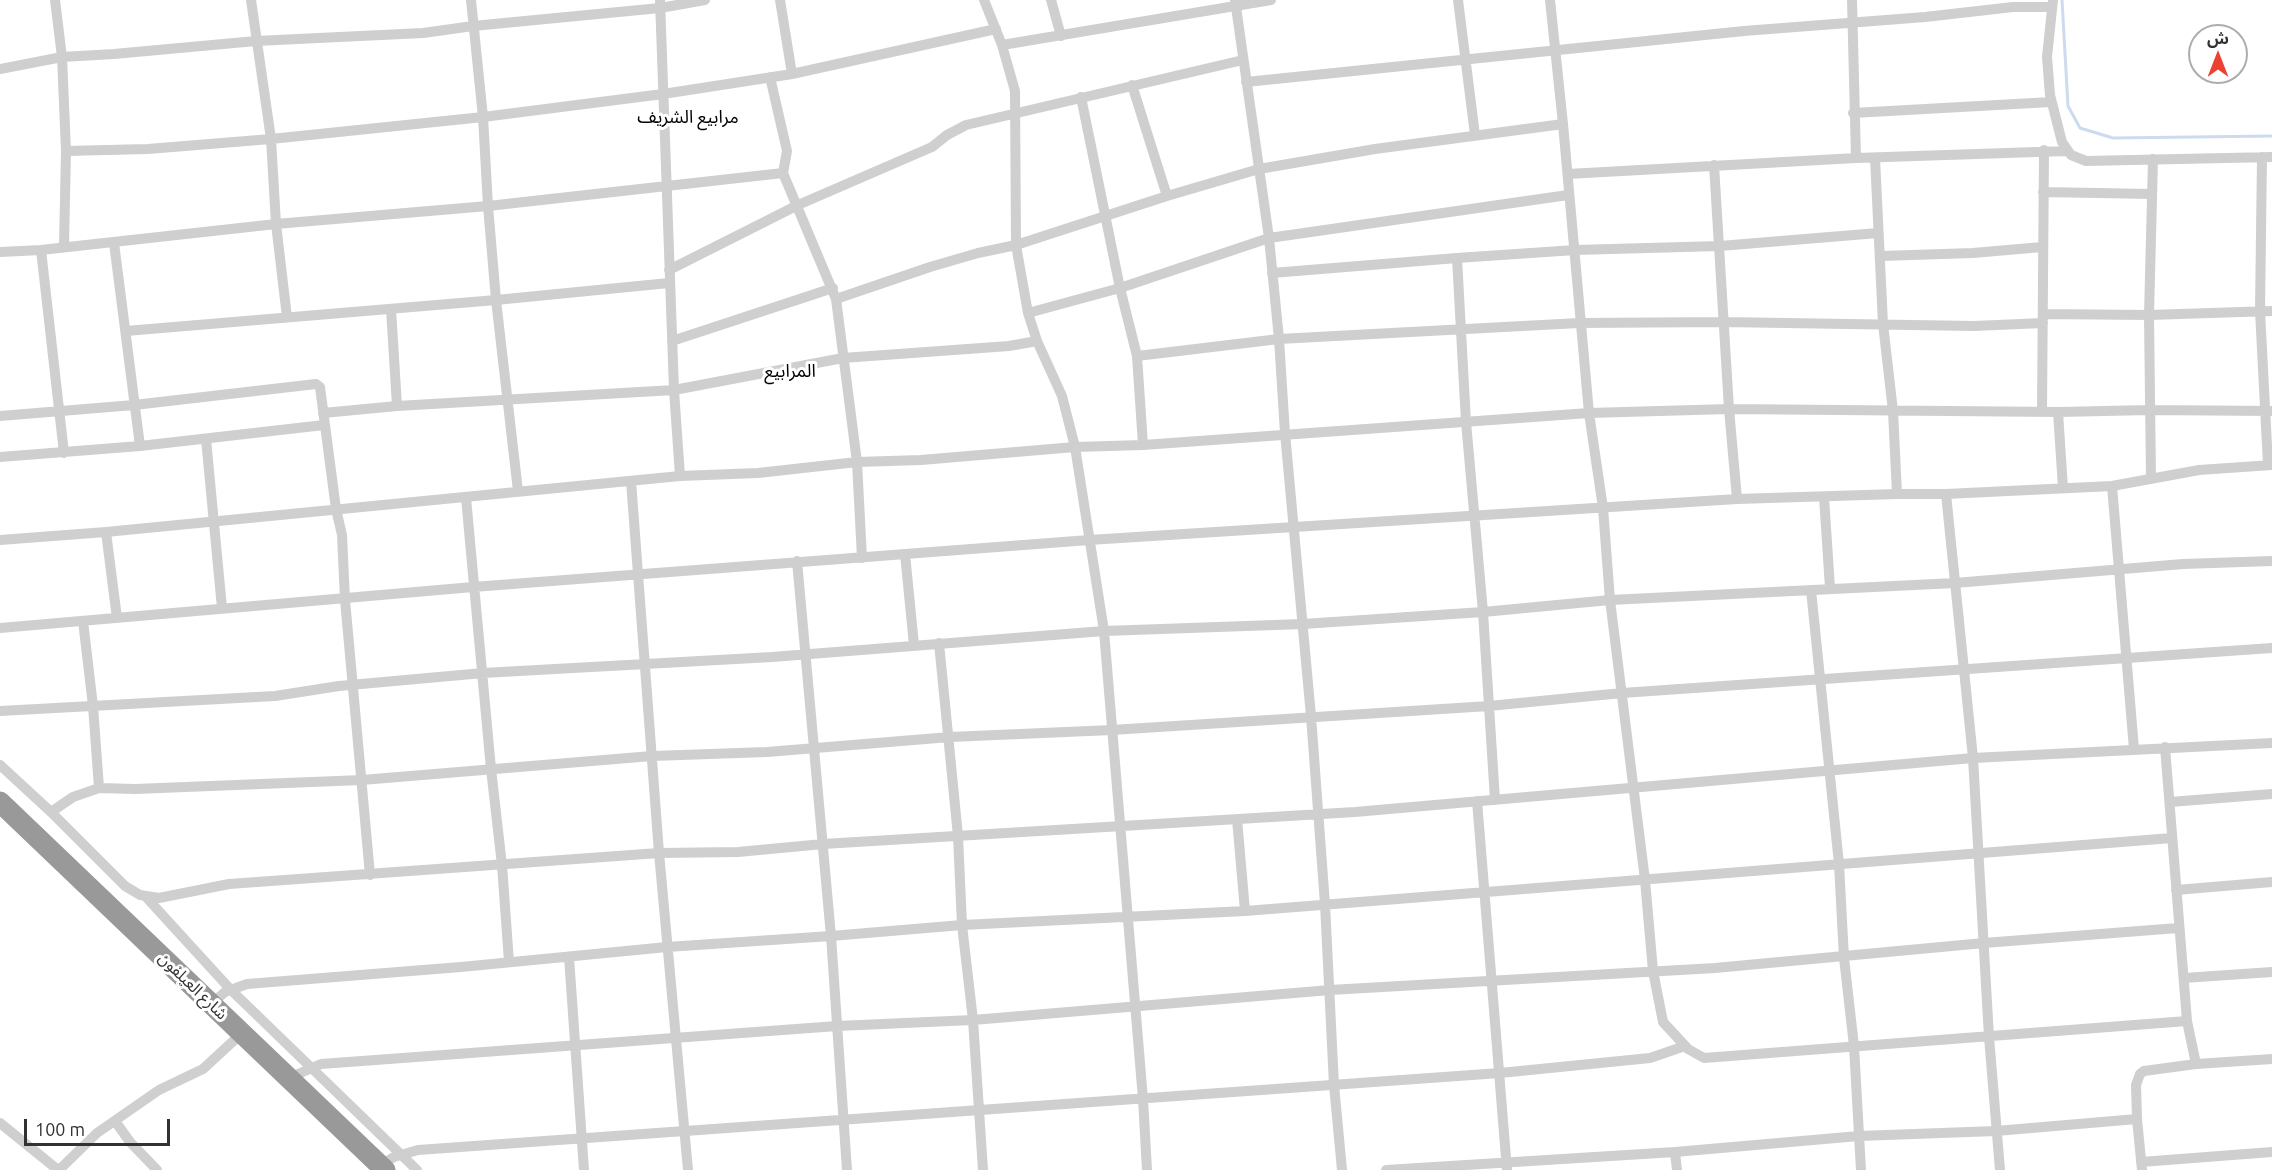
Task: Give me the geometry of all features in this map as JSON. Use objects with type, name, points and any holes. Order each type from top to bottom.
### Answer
[{"type":"highway","name":"شارع العيلفون","points":[[0,802],[383,1167]]},
{"type":"street","points":[[55,0],[62,57],[66,151],[64,246]]},
{"type":"street","points":[[250,0],[271,139],[276,224],[287,317]]},
{"type":"street","points":[[471,0],[483,117],[496,300],[518,491]]},
{"type":"street","points":[[0,69],[62,57],[256,40],[423,33],[705,0]]},
{"type":"street","points":[[780,0],[792,74]]},
{"type":"street","points":[[984,0],[1002,45],[1015,91],[1016,245],[1028,313],[1036,341],[1062,396],[1075,447],[1104,631],[1147,1170]]},
{"type":"street","points":[[1051,0],[1060,36]]},
{"type":"street","points":[[1002,45],[1235,2],[1271,0]]},
{"type":"street","points":[[1458,0],[1475,135]]},
{"type":"street","points":[[1550,0],[1575,250],[1579,323],[1603,508],[1610,600],[1645,880],[1653,971],[1663,1022],[1695,1055],[1704,1058],[2187,1021]]},
{"type":"street","points":[[1852,0],[1853,113],[1856,158]]},
{"type":"street","points":[[1235,2],[1269,238],[1279,339],[1285,433],[1311,716],[1325,903],[1334,1086],[1342,1170]]},
{"type":"street","points":[[0,628],[222,608],[345,600],[473,587],[1089,540],[1737,499],[1946,494],[2112,486],[2199,470],[2270,465],[2269,412],[2260,311],[2267,157],[2086,161],[2076,158],[2067,151],[2062,142],[2051,102],[2047,57],[2052,3],[1555,49],[1246,82]]},
{"type":"street","points":[[660,4],[669,283],[680,476]]},
{"type":"street","points":[[66,151],[148,149],[271,139],[483,117],[663,94],[792,74],[996,29]]},
{"type":"street","points":[[669,270],[798,205],[932,147],[947,135],[966,125],[1243,60]]},
{"type":"street","points":[[770,77],[787,151],[783,172],[834,293],[856,462],[862,558]]},
{"type":"street","points":[[1132,85],[1167,196]]},
{"type":"street","points":[[1081,97],[1120,288],[1137,356],[1143,445]]},
{"type":"street","points":[[1853,113],[2051,102]]},
{"type":"street","points":[[672,341],[958,258],[1016,245],[1258,169],[1475,135],[1563,124]]},
{"type":"street","points":[[2042,412],[2044,150]]},
{"type":"street","points":[[1568,174],[1856,158],[2067,151]]},
{"type":"street","points":[[1875,158],[1883,324],[1893,411],[1897,494]]},
{"type":"street","points":[[2151,479],[2149,315],[2153,159]]},
{"type":"street","points":[[1714,165],[1723,322],[1737,499]]},
{"type":"street","points":[[0,252],[114,243],[276,224],[488,207],[783,172]]},
{"type":"street","points":[[2043,192],[2152,194]]},
{"type":"street","points":[[1028,313],[1120,288],[1269,238],[1568,195]]},
{"type":"street","points":[[1272,273],[1575,250],[1720,246],[1878,233]]},
{"type":"street","points":[[114,243],[141,446]]},
{"type":"street","points":[[1881,256],[1973,253],[2042,247]]},
{"type":"street","points":[[41,250],[64,453]]},
{"type":"street","points":[[1457,258],[1466,422],[1483,612],[1495,800]]},
{"type":"street","points":[[126,331],[669,283]]},
{"type":"street","points":[[392,309],[397,406]]},
{"type":"street","points":[[1137,356],[1279,339],[1579,323],[1723,322],[1974,326],[2043,318],[2272,311]]},
{"type":"street","points":[[323,412],[674,390],[843,358],[1010,346],[1036,341]]},
{"type":"street","points":[[0,416],[134,405],[316,384],[320,387],[336,509],[342,535],[345,600],[370,875]]},
{"type":"street","points":[[0,540],[106,532],[680,476],[758,473],[856,462],[921,460],[1075,447],[1143,445],[1589,412],[1729,409],[2269,412]]},
{"type":"street","points":[[2058,412],[2063,488]]},
{"type":"street","points":[[0,457],[141,446],[324,425]]},
{"type":"street","points":[[206,439],[222,608]]},
{"type":"street","points":[[631,481],[659,853],[688,1170]]},
{"type":"street","points":[[2112,486],[2134,750]]},
{"type":"street","points":[[1946,494],[1973,758],[1989,1037],[2000,1170]]},
{"type":"street","points":[[1824,497],[1830,588]]},
{"type":"street","points":[[466,498],[502,865],[508,962]]},
{"type":"street","points":[[106,532],[117,618]]},
{"type":"street","points":[[905,554],[914,645]]},
{"type":"street","points":[[797,561],[831,936],[847,1170]]},
{"type":"street","points":[[0,711],[275,696],[353,684],[483,673],[807,654],[1104,631],[1303,624],[1483,612],[1610,600],[1956,583],[2182,564],[2272,561]]},
{"type":"street","points":[[1811,590],[1839,864],[1844,958],[1854,1046],[1861,1170]]},
{"type":"street","points":[[82,621],[93,706],[99,788]]},
{"type":"street","points":[[939,643],[950,737],[962,924],[973,1020],[983,1170]]},
{"type":"street","points":[[51,812],[74,797],[99,788],[135,789],[362,780],[652,756],[767,752],[950,737],[1112,730],[1489,706],[1622,693],[2272,648]]},
{"type":"street","points":[[146,897],[159,898],[229,884],[659,853],[738,852],[823,844],[1317,814],[1633,789],[1973,758],[2272,743]]},
{"type":"street","points":[[2165,747],[2187,1021],[2196,1064]]},
{"type":"street","points":[[0,765],[125,886],[146,897],[231,990],[417,1170]]},
{"type":"street","points":[[2170,802],[2272,794]]},
{"type":"street","points":[[1477,801],[1507,1166]]},
{"type":"street","points":[[1237,819],[1245,911]]},
{"type":"street","points":[[211,1004],[225,992],[247,984],[667,947],[962,924],[1245,911],[2172,838]]},
{"type":"street","points":[[2176,890],[2272,882]]},
{"type":"street","points":[[289,1078],[321,1064],[837,1026],[973,1020],[1330,990],[1715,968],[2178,928]]},
{"type":"street","points":[[568,957],[584,1170]]},
{"type":"street","points":[[2184,978],[2272,972]]},
{"type":"street","points":[[0,1123],[58,1170],[97,1133],[159,1090],[204,1069],[242,1034]]},
{"type":"street","points":[[383,1167],[401,1155],[418,1150],[1334,1086],[1650,1058],[1685,1046]]},
{"type":"street","points":[[2272,1059],[2196,1064],[2144,1071],[2140,1074],[2136,1085],[2141,1166],[2272,1152]]},
{"type":"street","points":[[1386,1170],[1507,1166],[1858,1136],[1996,1131],[2137,1119]]},
{"type":"street","points":[[115,1121],[157,1170]]},
{"type":"street","points":[[1675,1152],[1677,1170]]},
{"type":"waterway","points":[[2062,0],[2068,106],[2080,128],[2113,138],[2272,136]]},
{"type":"district","name":"مرابيع الشريف","points":[[688,117]]},
{"type":"district","name":"المرابيع","points":[[790,371]]}]
